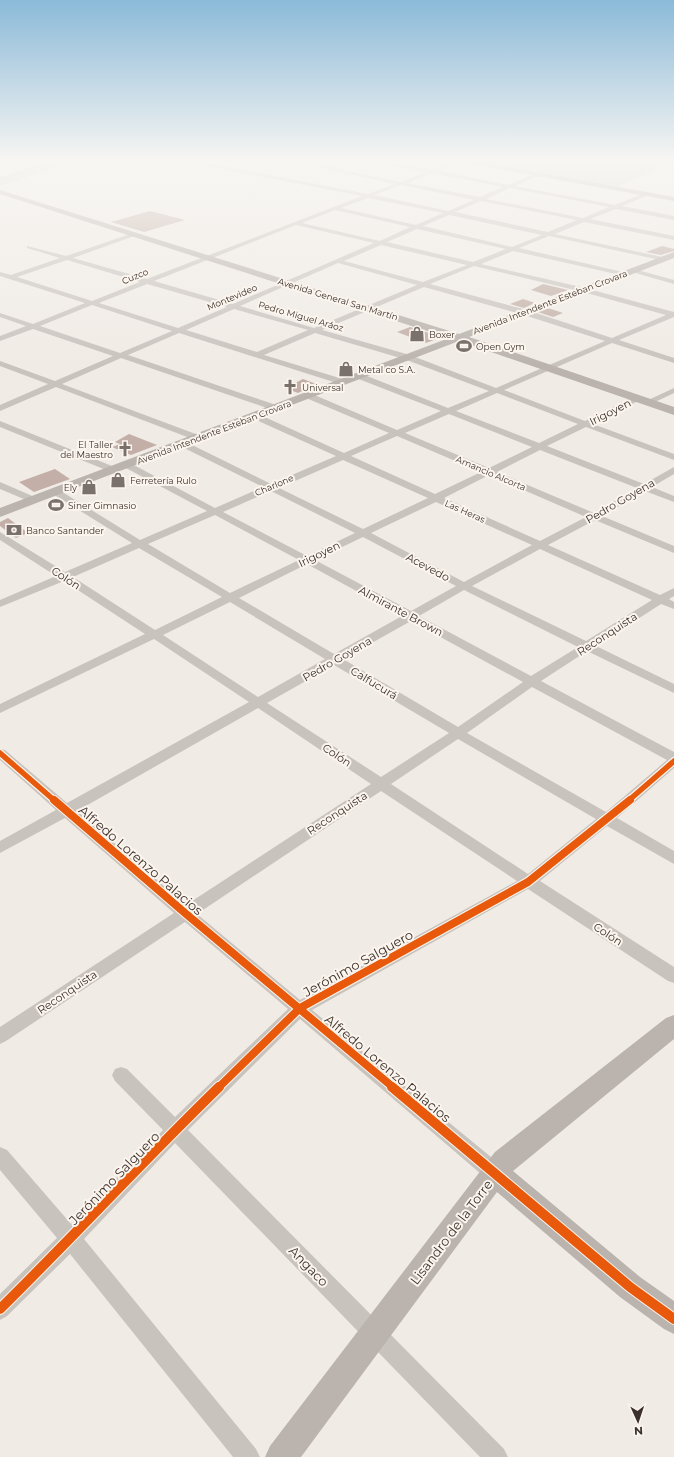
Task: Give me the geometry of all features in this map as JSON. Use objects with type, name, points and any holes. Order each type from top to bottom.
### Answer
[{"type":"main road","name":"Avenida General San Martín","points":[[122,230],[458,337],[674,411]]},
{"type":"main road","name":"Avenida Intendente Esteban Crovara","points":[[0,513],[670,257]]},
{"type":"main road","name":"Lisandro de la Torre","points":[[281,1457],[473,1200],[504,1161],[674,1025]]},
{"type":"main road","name":"Alfredo Lorenzo Palacios","points":[[495,1173],[630,1287],[674,1319]]},
{"type":"street","name":"Cuzco","points":[[0,339],[278,230]]},
{"type":"street","points":[[327,230],[585,290],[673,314]]},
{"type":"street","name":"Montevideo","points":[[0,408],[409,230]]},
{"type":"street","points":[[435,230],[514,249],[674,282]]},
{"type":"street","points":[[532,230],[670,257]]},
{"type":"street","points":[[257,354],[366,308],[560,230]]},
{"type":"street","points":[[634,230],[674,238]]},
{"type":"street","points":[[0,282],[135,234]]},
{"type":"street","name":"Pedro Miguel Aráoz","points":[[29,247],[407,357],[674,456]]},
{"type":"street","points":[[337,261],[524,312],[674,361]]},
{"type":"street","points":[[0,274],[343,382]]},
{"type":"street","name":"Charlone","points":[[0,604],[140,544],[214,510],[398,433],[448,410],[673,314]]},
{"type":"street","points":[[0,315],[276,408]]},
{"type":"street","points":[[0,363],[198,438]]},
{"type":"street","points":[[359,376],[674,499]]},
{"type":"street","points":[[648,402],[674,390]]},
{"type":"street","name":"Amancio Alcorta","points":[[309,396],[674,550]]},
{"type":"street","name":"Irigoyen","points":[[0,709],[436,498],[637,398]]},
{"type":"street","name":"Las Heras","points":[[255,416],[674,606]]},
{"type":"street","points":[[0,424],[114,470]]},
{"type":"street","name":"Acevedo","points":[[183,444],[363,533],[464,586],[674,689]]},
{"type":"street","name":"Almirante Brown","points":[[127,465],[214,510],[674,758]]},
{"type":"street","name":"Pedro Goyena","points":[[0,848],[258,702],[336,660],[410,616],[595,516],[674,470]]},
{"type":"street","points":[[0,485],[34,500]]},
{"type":"street","name":"Calfucurá","points":[[56,492],[140,544],[458,733],[674,858]]},
{"type":"street","name":"Colón","points":[[0,535],[258,702],[528,882],[674,976]]},
{"type":"street","name":"Reconquista","points":[[0,1036],[458,733],[532,681],[674,591]]},
{"type":"street","name":"Alfredo Lorenzo Palacios","points":[[0,753],[185,913],[495,1173]]},
{"type":"street","name":"Jerónimo Salguero","points":[[0,1310],[71,1239],[175,1130],[289,1017],[300,1008],[528,882],[626,803],[674,761]]},
{"type":"street","name":"Angaco","points":[[121,1075],[496,1457]]},
{"type":"street","points":[[0,1156],[71,1239],[248,1457]]},
{"type":"building","points":[[137,230],[151,230],[144,232]]},
{"type":"building","points":[[662,246],[674,249],[674,251],[661,255],[646,252]]},
{"type":"building","points":[[543,284],[568,290],[551,296],[531,290]]},
{"type":"building","points":[[523,299],[535,303],[524,308],[510,304]]},
{"type":"building","points":[[548,308],[563,313],[553,317],[538,312]]},
{"type":"building","name":"Boxer","points":[[410,327],[442,337],[426,343],[397,332]]},
{"type":"building","points":[[303,379],[316,384],[298,393],[285,388]]},
{"type":"building","points":[[129,434],[157,445],[131,455],[112,447],[120,444],[115,442]]},
{"type":"building","points":[[55,469],[70,479],[34,492],[19,482]]},
{"type":"building","name":"Banco Santander","points":[[8,518],[28,533],[16,538],[0,526],[0,522]]},
{"type":"cycle path","points":[[0,753],[185,913],[630,1287],[674,1319]]},
{"type":"cycle path","points":[[0,1309],[71,1239],[175,1130],[300,1008],[528,882],[626,803],[674,761]]},
{"type":"place","name":"Boxer","points":[[417,334]]},
{"type":"place","name":"Open Gym","points":[[464,346]]},
{"type":"place","name":"Metal co S.A.","points":[[346,369]]},
{"type":"place","name":"Universal","points":[[290,387]]},
{"type":"place","name":"El Taller del Maestro","points":[[125,449]]},
{"type":"place","name":"Ferretería Rulo","points":[[118,480]]},
{"type":"place","name":"Ely","points":[[89,487]]},
{"type":"place","name":"Siner Gimnasio","points":[[56,505]]},
{"type":"place","name":"Banco Santander","points":[[14,530]]}]
